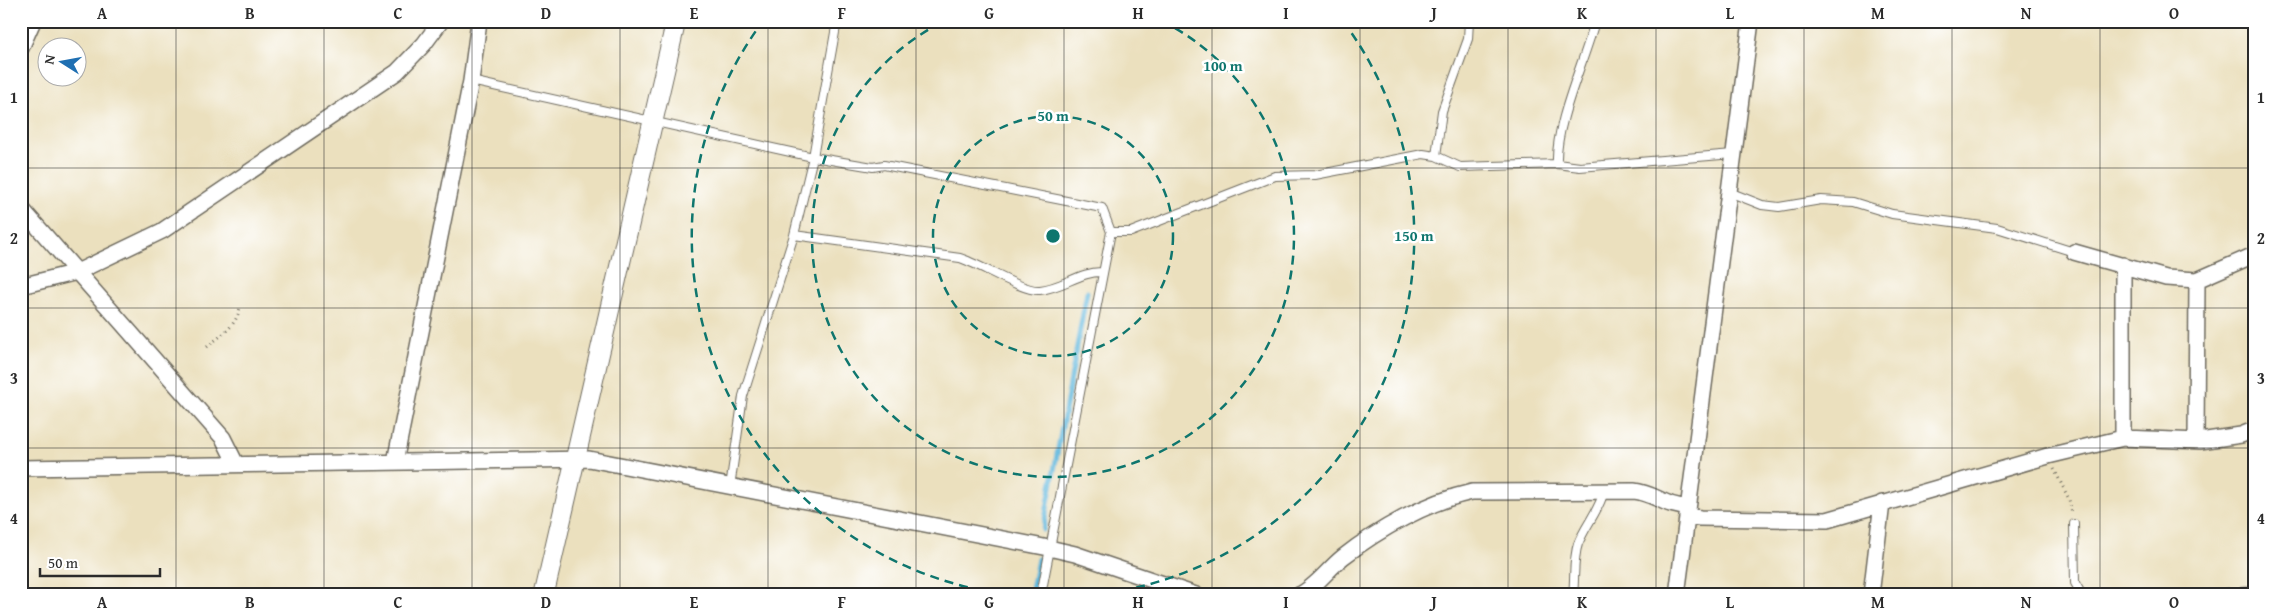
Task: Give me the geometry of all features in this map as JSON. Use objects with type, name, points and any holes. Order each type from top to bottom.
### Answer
[{"type":"street","points":[[21,48],[32,21]]},
{"type":"street","points":[[21,286],[77,272],[162,230],[376,87],[410,60],[441,21]]},
{"type":"street","points":[[395,462],[471,81],[478,21]]},
{"type":"street","points":[[544,595],[676,21]]},
{"type":"street","points":[[1677,595],[1752,21]]},
{"type":"street","points":[[21,208],[222,438],[236,464]]},
{"type":"street","points":[[2074,252],[2166,278],[2197,280],[2254,255]]},
{"type":"street","points":[[2123,265],[2123,438]]},
{"type":"street","points":[[2196,441],[2197,280]]},
{"type":"street","points":[[1299,595],[1316,590],[1343,557],[1395,523],[1456,496],[1472,492],[1648,492],[1667,504],[1700,518],[1826,520],[2048,456],[2123,438],[2196,441],[2241,435],[2254,430]]},
{"type":"street","points":[[21,468],[589,459],[1049,548],[1075,554],[1196,595]]},
{"type":"street","points":[[1871,595],[1882,503]]},
{"type":"lane","points":[[730,487],[743,396],[794,235],[813,158],[837,21]]},
{"type":"lane","points":[[1436,156],[1442,111],[1468,38],[1469,21]]},
{"type":"lane","points":[[1558,164],[1556,150],[1560,131],[1595,21]]},
{"type":"lane","points":[[471,81],[813,158],[873,167],[884,165],[1102,208],[1111,232],[1041,595]]},
{"type":"lane","points":[[1111,232],[1131,232],[1275,176],[1316,175],[1423,154],[1436,156],[1460,167],[1558,164],[1580,168],[1734,154]]},
{"type":"lane","points":[[1729,192],[1762,205],[1779,207],[1821,200],[1854,202],[1892,214],[1997,228],[2074,252]]},
{"type":"lane","points":[[794,235],[960,258],[974,262],[1018,284],[1038,290],[1093,271],[1103,272]]},
{"type":"lane","points":[[1573,595],[1578,546],[1587,526],[1600,506],[1604,491]]},
{"type":"lane","points":[[2074,524],[2075,583],[2082,595]]},
{"type":"lane","points":[[2194,595],[2254,591]]},
{"type":"path","points":[[206,347],[230,328],[238,318],[240,307]]},
{"type":"path","points":[[2048,456],[2069,499],[2074,524]]},
{"type":"waterway","points":[[1043,530],[1087,292]]},
{"type":"waterway","points":[[1031,595],[1038,559]]}]
